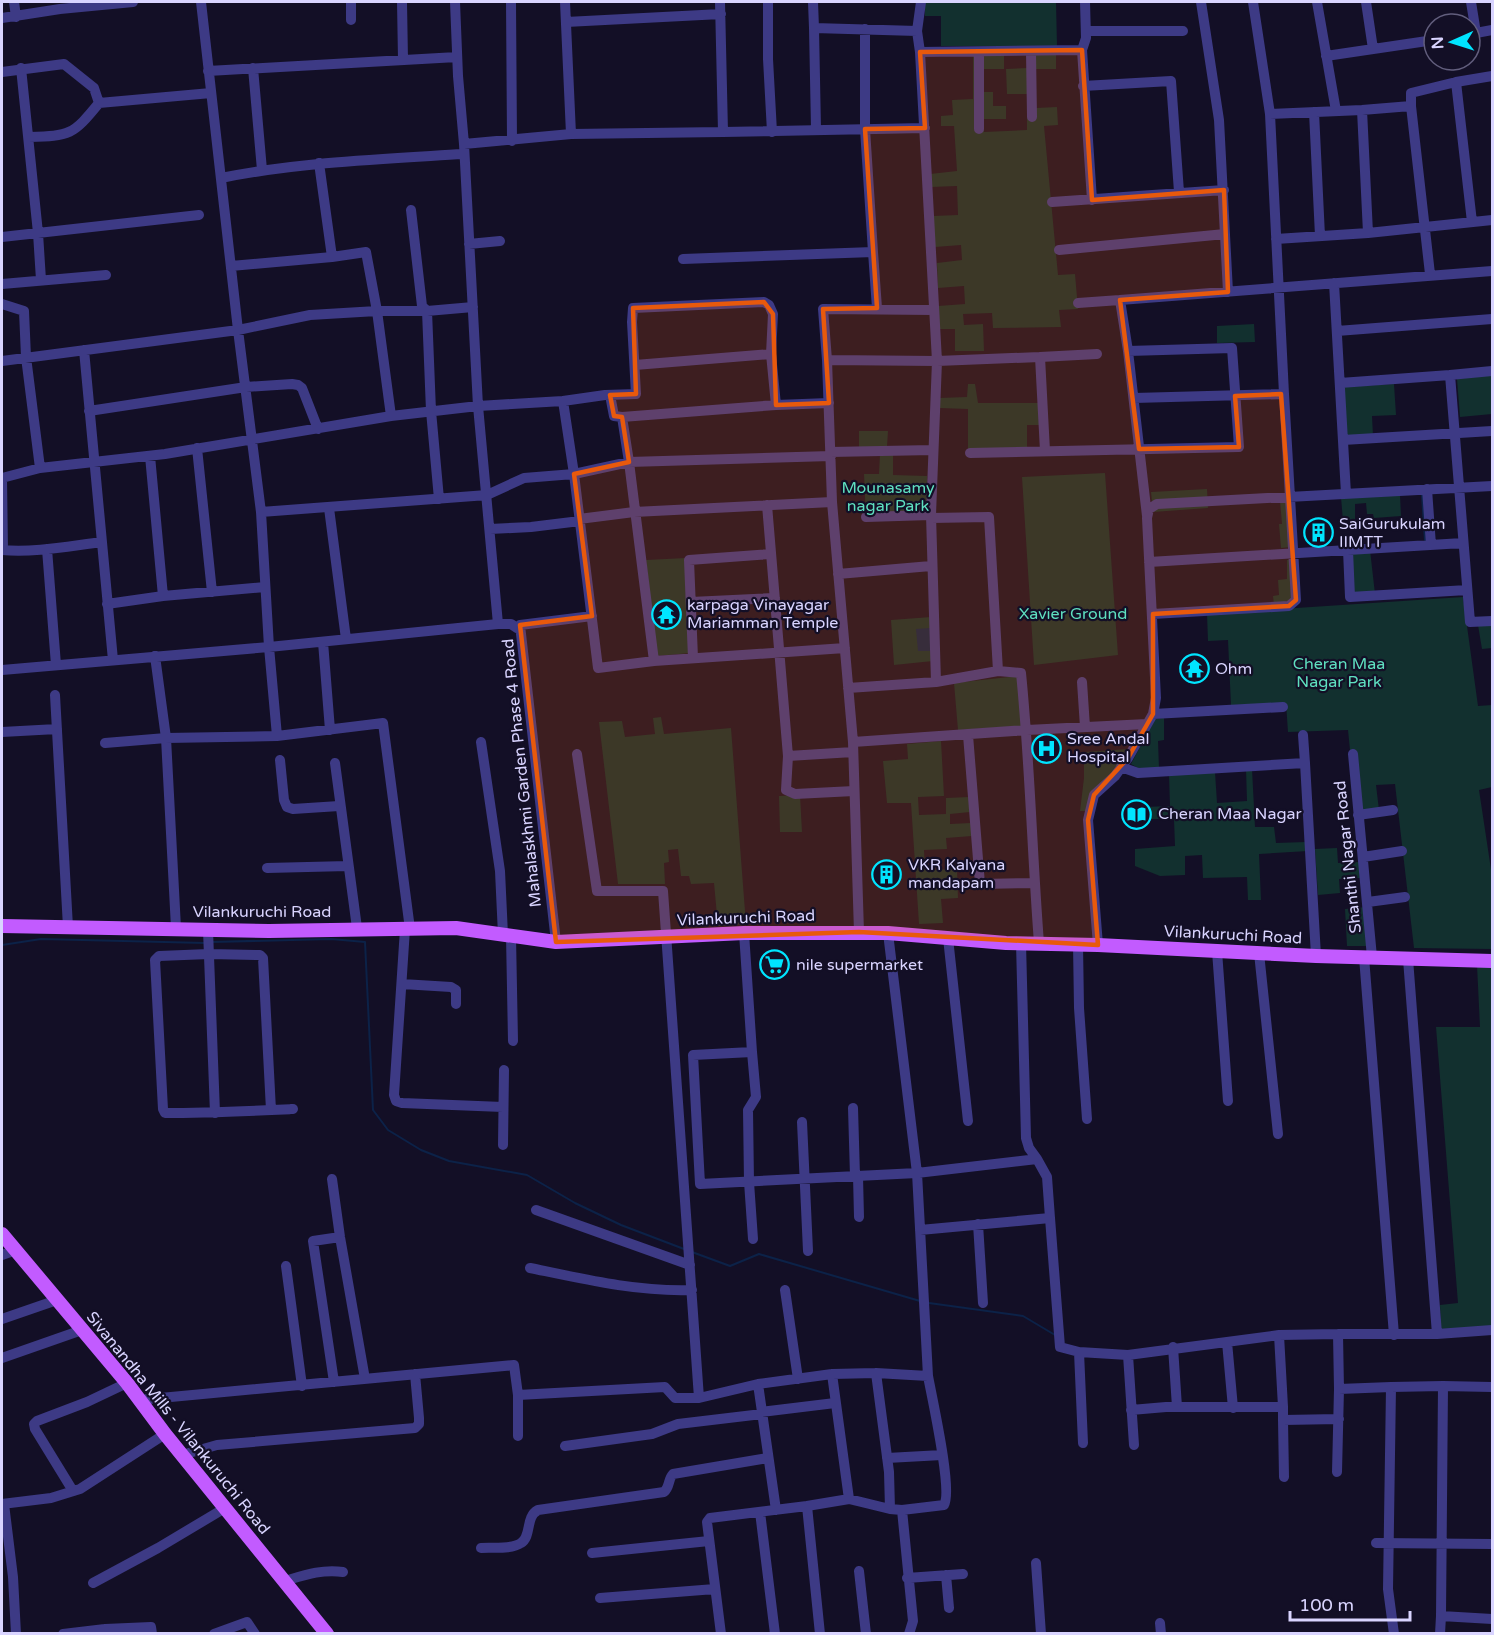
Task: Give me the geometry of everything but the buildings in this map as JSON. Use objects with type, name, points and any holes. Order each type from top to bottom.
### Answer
[{"type":"main road","name":"Vilankuruchi Road","points":[[2,926],[269,931],[456,928],[556,942],[744,933],[859,932],[1021,943],[1492,961]]},
{"type":"main road","name":"Sivanandha Mills - Vilankuruchi Road","points":[[2,1234],[127,1383],[165,1434],[327,1634]]},
{"type":"street","points":[[14,2],[16,17]]},
{"type":"street","points":[[2,18],[16,17],[60,5],[133,2]]},
{"type":"street","points":[[201,2],[261,512],[277,736]]},
{"type":"street","points":[[351,2],[351,20]]},
{"type":"street","points":[[402,2],[403,60]]},
{"type":"street","points":[[455,2],[478,406],[498,624]]},
{"type":"street","points":[[511,2],[512,141]]},
{"type":"street","points":[[565,2],[571,134]]},
{"type":"street","points":[[720,2],[723,132]]},
{"type":"street","points":[[768,2],[772,132]]},
{"type":"street","points":[[813,2],[816,129]]},
{"type":"street","points":[[921,2],[917,31],[921,52],[937,361],[931,516],[936,682]]},
{"type":"street","points":[[1085,2],[1086,38],[1082,50],[1083,86],[1092,200]]},
{"type":"street","points":[[1201,2],[1219,120],[1228,292]]},
{"type":"street","points":[[1153,614],[1288,606],[1296,600],[1282,394],[1270,114],[1251,2]]},
{"type":"street","points":[[1251,2],[1266,115],[1278,286]]},
{"type":"street","points":[[1317,2],[1336,111]]},
{"type":"street","points":[[1366,2],[1372,49]]},
{"type":"street","points":[[566,22],[721,14]]},
{"type":"street","points":[[814,28],[917,31]]},
{"type":"street","points":[[865,29],[866,129],[877,308]]},
{"type":"street","points":[[1086,31],[1183,31]]},
{"type":"street","points":[[1326,57],[1422,42]]},
{"type":"street","points":[[921,52],[1082,50]]},
{"type":"street","points":[[979,52],[979,129]]},
{"type":"street","points":[[1031,52],[1032,117]]},
{"type":"street","points":[[208,71],[457,57]]},
{"type":"street","points":[[2,72],[64,64],[94,88],[99,103]]},
{"type":"street","points":[[253,68],[262,170]]},
{"type":"street","points":[[21,69],[41,280]]},
{"type":"street","points":[[1430,274],[1411,93],[1492,76]]},
{"type":"street","points":[[1083,86],[1171,81],[1179,192]]},
{"type":"street","points":[[1456,82],[1472,222]]},
{"type":"street","points":[[28,137],[61,136],[81,125],[99,103],[211,93]]},
{"type":"street","points":[[1270,114],[1411,106]]},
{"type":"street","points":[[1362,110],[1368,233]]},
{"type":"street","points":[[1314,112],[1320,236]]},
{"type":"street","points":[[221,178],[262,170],[463,149],[571,134],[925,128]]},
{"type":"street","points":[[319,164],[332,257]]},
{"type":"street","points":[[1052,202],[1224,190]]},
{"type":"street","points":[[411,210],[422,306],[427,311],[431,411],[439,499]]},
{"type":"street","points":[[2,237],[199,215]]},
{"type":"street","points":[[1276,239],[1425,228],[1492,220]]},
{"type":"street","points":[[1059,250],[1225,234]]},
{"type":"street","points":[[469,244],[500,241]]},
{"type":"street","points":[[231,266],[366,252],[378,310],[391,416]]},
{"type":"street","points":[[683,259],[873,252]]},
{"type":"street","points":[[1078,303],[1492,271]]},
{"type":"street","points":[[2,284],[106,275]]},
{"type":"street","points":[[1334,283],[1346,494]]},
{"type":"street","points":[[1098,945],[1088,820],[1094,795],[1121,767],[1150,719],[1156,698],[1147,518],[1134,398],[1120,300]]},
{"type":"street","points":[[102,542],[47,549],[2,550],[2,478],[40,468],[94,464],[150,456],[391,416],[478,406],[636,394],[633,308],[764,302],[769,305],[773,314],[771,354],[776,405]]},
{"type":"street","points":[[2,304],[24,311],[26,357],[40,468]]},
{"type":"street","points":[[2,361],[238,330],[310,315],[473,307]]},
{"type":"street","points":[[859,932],[853,747],[832,502],[824,309],[934,310]]},
{"type":"street","points":[[1337,332],[1492,319]]},
{"type":"street","points":[[970,453],[1239,447],[1232,348],[1128,351]]},
{"type":"street","points":[[84,350],[113,660]]},
{"type":"street","points":[[635,365],[771,354]]},
{"type":"street","points":[[827,360],[937,361],[1097,354]]},
{"type":"street","points":[[1040,357],[1046,451]]},
{"type":"street","points":[[1340,383],[1492,371]]},
{"type":"street","points":[[1450,375],[1470,622],[1492,621]]},
{"type":"street","points":[[89,411],[246,387],[298,385],[305,394],[318,429]]},
{"type":"street","points":[[1134,398],[1282,394]]},
{"type":"street","points":[[610,395],[614,416],[622,417],[776,405],[829,404]]},
{"type":"street","points":[[563,401],[598,668],[654,661],[845,648]]},
{"type":"street","points":[[622,417],[654,661]]},
{"type":"street","points":[[1343,440],[1492,431]]},
{"type":"street","points":[[197,448],[212,592]]},
{"type":"street","points":[[261,512],[487,495],[524,478],[574,474],[629,462],[933,450]]},
{"type":"street","points":[[150,456],[163,596]]},
{"type":"street","points":[[1147,518],[1149,509],[1157,504],[1492,486]]},
{"type":"street","points":[[1427,489],[1431,545]]},
{"type":"street","points":[[490,529],[531,527],[634,512],[832,502]]},
{"type":"street","points":[[767,505],[788,756],[786,790],[795,794],[854,791]]},
{"type":"street","points":[[329,507],[346,639]]},
{"type":"street","points":[[866,517],[989,517],[998,671]]},
{"type":"street","points":[[1149,562],[1463,543]]},
{"type":"street","points":[[47,549],[56,665]]},
{"type":"street","points":[[1349,550],[1350,597],[1468,591]]},
{"type":"street","points":[[693,658],[689,561],[771,554]]},
{"type":"street","points":[[838,574],[931,566]]},
{"type":"street","points":[[107,604],[163,596],[265,587]]},
{"type":"street","points":[[691,602],[775,598]]},
{"type":"street","points":[[520,625],[591,616]]},
{"type":"street","name":"Mahalaskhmi Garden Phase 4 Road","points":[[2,670],[498,624],[511,624],[517,628],[520,625],[556,942]]},
{"type":"street","points":[[323,642],[330,730]]},
{"type":"street","points":[[156,656],[166,738],[176,928]]},
{"type":"street","points":[[848,688],[936,682],[998,671],[1021,673],[1027,730],[1039,943]]},
{"type":"street","points":[[1082,682],[1085,727]]},
{"type":"street","points":[[55,695],[68,927]]},
{"type":"street","points":[[788,756],[968,735],[1085,727],[1283,707]]},
{"type":"street","points":[[105,742],[166,738],[277,736],[382,723],[408,929],[394,1095],[396,1101],[402,1103],[503,1107]]},
{"type":"street","points":[[2,732],[57,729]]},
{"type":"street","points":[[968,735],[980,884],[1034,883]]},
{"type":"street","points":[[1303,735],[1316,956]]},
{"type":"street","points":[[481,742],[507,935],[513,1041]]},
{"type":"street","points":[[577,754],[597,891],[663,891],[699,1398]]},
{"type":"street","name":"Shanthi Nagar Road","points":[[1353,754],[1368,902],[1368,957],[1394,1335]]},
{"type":"street","points":[[280,760],[284,800],[288,807],[293,809],[339,806]]},
{"type":"street","points":[[335,763],[357,928]]},
{"type":"street","points":[[1121,767],[1138,773],[1305,764]]},
{"type":"street","points":[[1358,815],[1393,810]]},
{"type":"street","points":[[1363,857],[1402,851]]},
{"type":"street","points":[[267,868],[348,866]]},
{"type":"street","points":[[1368,902],[1405,897]]},
{"type":"street","points":[[208,930],[215,1113]]},
{"type":"street","points":[[744,933],[756,1097],[748,1110],[748,1182],[753,1239]]},
{"type":"street","points":[[721,1634],[707,1522],[710,1518],[849,1499],[902,1510],[944,1505],[947,1500],[942,1455],[928,1376],[917,1173],[888,933]]},
{"type":"street","points":[[948,938],[968,1121]]},
{"type":"street","points":[[1021,943],[1026,1138],[1029,1148],[1047,1177],[1060,1347],[1079,1352],[1128,1355],[1173,1347],[1279,1335],[1437,1334],[1492,1330]]},
{"type":"street","points":[[1078,944],[1079,1008],[1088,1119]]},
{"type":"street","points":[[271,1110],[263,958],[260,955],[209,951],[159,956],[155,960],[165,1113],[215,1113],[271,1110],[292,1108]]},
{"type":"street","points":[[1217,951],[1228,1101]]},
{"type":"street","points":[[1259,953],[1278,1134]]},
{"type":"street","points":[[1408,959],[1437,1334]]},
{"type":"street","points":[[402,984],[451,987],[456,990],[456,1004]]},
{"type":"street","points":[[752,1052],[693,1054],[700,1184],[917,1173],[1037,1159]]},
{"type":"street","points":[[503,1145],[504,1070]]},
{"type":"street","points":[[853,1108],[859,1217]]},
{"type":"street","points":[[802,1122],[808,1251]]},
{"type":"street","points":[[332,1179],[365,1379]]},
{"type":"street","points":[[536,1210],[690,1255]]},
{"type":"street","points":[[920,1230],[1050,1218]]},
{"type":"street","points":[[978,1224],[983,1303]]},
{"type":"street","points":[[334,1383],[313,1241],[340,1237]]},
{"type":"street","points":[[2,1255],[16,1250]]},
{"type":"street","points":[[286,1266],[302,1386]]},
{"type":"street","points":[[530,1268],[666,1291],[692,1290]]},
{"type":"street","points":[[785,1290],[798,1379]]},
{"type":"street","points":[[2,1319],[57,1300]]},
{"type":"street","points":[[2,1358],[82,1330]]},
{"type":"street","points":[[1337,1472],[1338,1334]]},
{"type":"street","points":[[1279,1335],[1284,1477]]},
{"type":"street","points":[[1227,1342],[1233,1407]]},
{"type":"street","points":[[1173,1347],[1176,1407]]},
{"type":"street","points":[[1079,1352],[1083,1443]]},
{"type":"street","points":[[1128,1355],[1134,1445]]},
{"type":"street","points":[[139,1400],[514,1365],[518,1395],[518,1436]]},
{"type":"street","points":[[518,1395],[665,1387],[675,1398],[699,1398],[758,1384],[832,1374],[876,1372],[928,1376]]},
{"type":"street","points":[[876,1372],[887,1458],[890,1509]]},
{"type":"street","points":[[182,1455],[217,1445],[415,1428],[419,1418],[416,1374]]},
{"type":"street","points":[[832,1374],[849,1499]]},
{"type":"street","points":[[73,1491],[34,1424],[127,1383]]},
{"type":"street","points":[[758,1384],[776,1510]]},
{"type":"street","points":[[1440,1634],[1443,1386]]},
{"type":"street","points":[[1391,1387],[1388,1589],[1394,1634]]},
{"type":"street","points":[[1339,1389],[1492,1387]]},
{"type":"street","points":[[565,1446],[652,1434],[678,1424],[835,1403]]},
{"type":"street","points":[[1131,1410],[1176,1407],[1283,1407]]},
{"type":"street","points":[[1283,1420],[1339,1419]]},
{"type":"street","points":[[16,1634],[13,1577],[3,1504],[51,1498],[80,1489],[165,1434]]},
{"type":"street","points":[[887,1458],[942,1455]]},
{"type":"street","points":[[481,1548],[514,1546],[522,1543],[531,1515],[538,1510],[664,1492],[673,1474],[768,1458]]},
{"type":"street","points":[[807,1506],[819,1634]]},
{"type":"street","points":[[93,1583],[225,1508]]},
{"type":"street","points":[[902,1510],[913,1621],[909,1634]]},
{"type":"street","points":[[760,1512],[775,1634]]},
{"type":"street","points":[[592,1553],[709,1541]]},
{"type":"street","points":[[1376,1543],[1492,1544]]},
{"type":"street","points":[[1036,1563],[1041,1634]]},
{"type":"street","points":[[285,1581],[314,1572],[328,1570],[343,1572]]},
{"type":"street","points":[[859,1571],[866,1634]]},
{"type":"street","points":[[908,1578],[963,1574]]},
{"type":"street","points":[[946,1575],[949,1608]]},
{"type":"street","points":[[600,1598],[715,1589]]},
{"type":"street","points":[[1441,1616],[1492,1619]]},
{"type":"street","points":[[214,1634],[247,1622],[255,1634]]},
{"type":"street","points":[[63,1634],[151,1628],[152,1634]]},
{"type":"highlighted area","points":[[1082,50],[1092,200],[1224,190],[1228,292],[1120,300],[1139,449],[1239,447],[1235,396],[1281,394],[1296,600],[1289,606],[1153,614],[1153,714],[1128,758],[1094,795],[1088,820],[1098,945],[859,932],[556,942],[520,625],[592,616],[574,474],[629,462],[622,417],[614,416],[610,395],[636,394],[633,308],[764,302],[773,314],[776,405],[829,403],[823,309],[877,308],[865,129],[925,128],[920,52]]},
{"type":"green space","points":[[925,2],[1056,2],[1057,46],[941,46],[941,16],[925,16]]},
{"type":"green space","points":[[1056,53],[1056,69],[1035,69],[1036,108],[1057,107],[1058,125],[1044,126],[1058,275],[1075,274],[1078,309],[1059,310],[1061,327],[993,328],[992,313],[963,314],[964,325],[983,324],[984,351],[955,351],[955,329],[939,329],[938,306],[965,304],[964,286],[938,288],[937,263],[962,260],[961,245],[935,247],[933,216],[958,215],[957,186],[931,187],[930,174],[957,171],[954,126],[941,126],[941,116],[953,115],[952,100],[973,99],[973,54],[1004,54],[1004,69],[983,69],[982,92],[993,92],[993,106],[1006,106],[1006,119],[984,119],[984,132],[1027,130],[1027,94],[1007,94],[1006,69],[1028,68],[1029,54]]},
{"type":"green space","points":[[1254,324],[1255,342],[1217,343],[1217,326]]},
{"type":"green space","points":[[1492,375],[1492,414],[1460,417],[1457,379]]},
{"type":"green space","points":[[968,384],[975,384],[978,403],[1042,403],[1042,425],[1027,425],[1027,450],[968,451],[968,409],[939,408],[939,398],[967,397]]},
{"type":"green space","points":[[1394,384],[1396,415],[1372,416],[1373,436],[1346,438],[1343,387]]},
{"type":"green space","name":"Mounasamy nagar Park","points":[[859,431],[888,431],[887,447],[893,448],[893,475],[927,476],[927,520],[866,520],[864,474],[879,474],[880,454],[859,454]]},
{"type":"green space","name":"Xavier Ground","points":[[1105,473],[1118,655],[1034,665],[1022,477]]},
{"type":"green space","points":[[1207,489],[1208,508],[1153,512],[1151,492]]},
{"type":"green space","points":[[1400,495],[1401,516],[1374,518],[1373,514],[1367,514],[1366,503],[1355,504],[1355,521],[1343,521],[1341,497]]},
{"type":"green space","points":[[1288,500],[1292,547],[1281,548],[1280,501]]},
{"type":"green space","points":[[1370,550],[1375,594],[1352,596],[1350,551]]},
{"type":"green space","points":[[686,558],[690,653],[657,656],[646,560]]},
{"type":"green space","points":[[1287,560],[1292,560],[1295,599],[1274,605],[1273,596],[1279,595],[1278,580],[1287,579]]},
{"type":"green space","name":"Cheran Maa Nagar Park","points":[[1463,597],[1478,706],[1492,705],[1492,787],[1479,790],[1492,876],[1492,949],[1414,948],[1395,784],[1376,785],[1379,810],[1362,812],[1348,730],[1288,732],[1286,703],[1231,705],[1228,640],[1208,641],[1207,614]]},
{"type":"green space","points":[[931,617],[933,661],[894,665],[891,620]]},
{"type":"green space","points":[[1492,624],[1492,648],[1482,649],[1478,625]]},
{"type":"green space","points":[[1018,676],[1023,726],[958,730],[954,683]]},
{"type":"green space","points":[[661,717],[664,734],[731,728],[746,924],[718,926],[714,883],[691,884],[689,876],[681,876],[678,849],[668,850],[669,862],[664,863],[665,884],[618,884],[599,722],[622,721],[625,737],[655,734],[653,718]]},
{"type":"green space","points":[[1164,718],[1164,740],[1158,741],[1159,768],[1138,768],[1131,764],[1155,719]]},
{"type":"green space","points":[[941,741],[944,796],[918,797],[919,815],[946,814],[946,798],[969,797],[970,812],[950,814],[950,824],[971,823],[972,836],[946,838],[947,849],[924,850],[925,870],[957,869],[958,898],[941,899],[943,923],[919,924],[911,803],[887,803],[883,761],[908,759],[907,744]]},
{"type":"green space","points":[[1129,749],[1087,811],[1080,811],[1084,752]]},
{"type":"green space","points":[[1246,769],[1252,769],[1255,827],[1274,827],[1276,843],[1306,842],[1308,851],[1259,854],[1261,900],[1248,900],[1247,877],[1203,878],[1202,855],[1185,856],[1185,875],[1160,876],[1135,866],[1135,849],[1175,846],[1174,819],[1144,819],[1144,807],[1170,806],[1169,774],[1215,772],[1217,803],[1247,801]]},
{"type":"green space","points":[[800,795],[802,832],[780,832],[779,796]]},
{"type":"green space","points":[[1337,848],[1338,863],[1359,862],[1360,878],[1339,879],[1340,893],[1318,895],[1315,849]]},
{"type":"green space","points":[[1366,907],[1369,946],[1347,946],[1345,909]]},
{"type":"green space","points":[[1477,965],[1492,965],[1492,1327],[1441,1329],[1440,1305],[1458,1303],[1436,1027],[1480,1027]]},
{"type":"water","points":[[930,628],[931,651],[918,651],[916,629]]},
{"type":"waterway","points":[[1422,495],[1425,540]]},
{"type":"waterway","points":[[2,945],[41,939],[205,943]]},
{"type":"waterway","points":[[211,942],[331,939],[365,942],[373,1110],[388,1130],[421,1150],[449,1161],[527,1175],[575,1203],[621,1225],[684,1249]]},
{"type":"waterway","points":[[692,1252],[730,1266],[759,1254],[920,1301]]},
{"type":"waterway","points":[[929,1303],[1023,1316],[1055,1335]]},
{"type":"place","name":"SaiGurukulam IIMTT","points":[[1318,533]]},
{"type":"place","name":"karpaga Vinayagar Mariamman Temple","points":[[666,614]]},
{"type":"place","name":"Ohm","points":[[1194,669]]},
{"type":"place","name":"Sree Andal Hospital","points":[[1046,748]]},
{"type":"place","name":"Cheran Maa Nagar","points":[[1137,814]]},
{"type":"place","name":"VKR Kalyana mandapam","points":[[887,874]]},
{"type":"place","name":"nile supermarket","points":[[775,965]]}]
